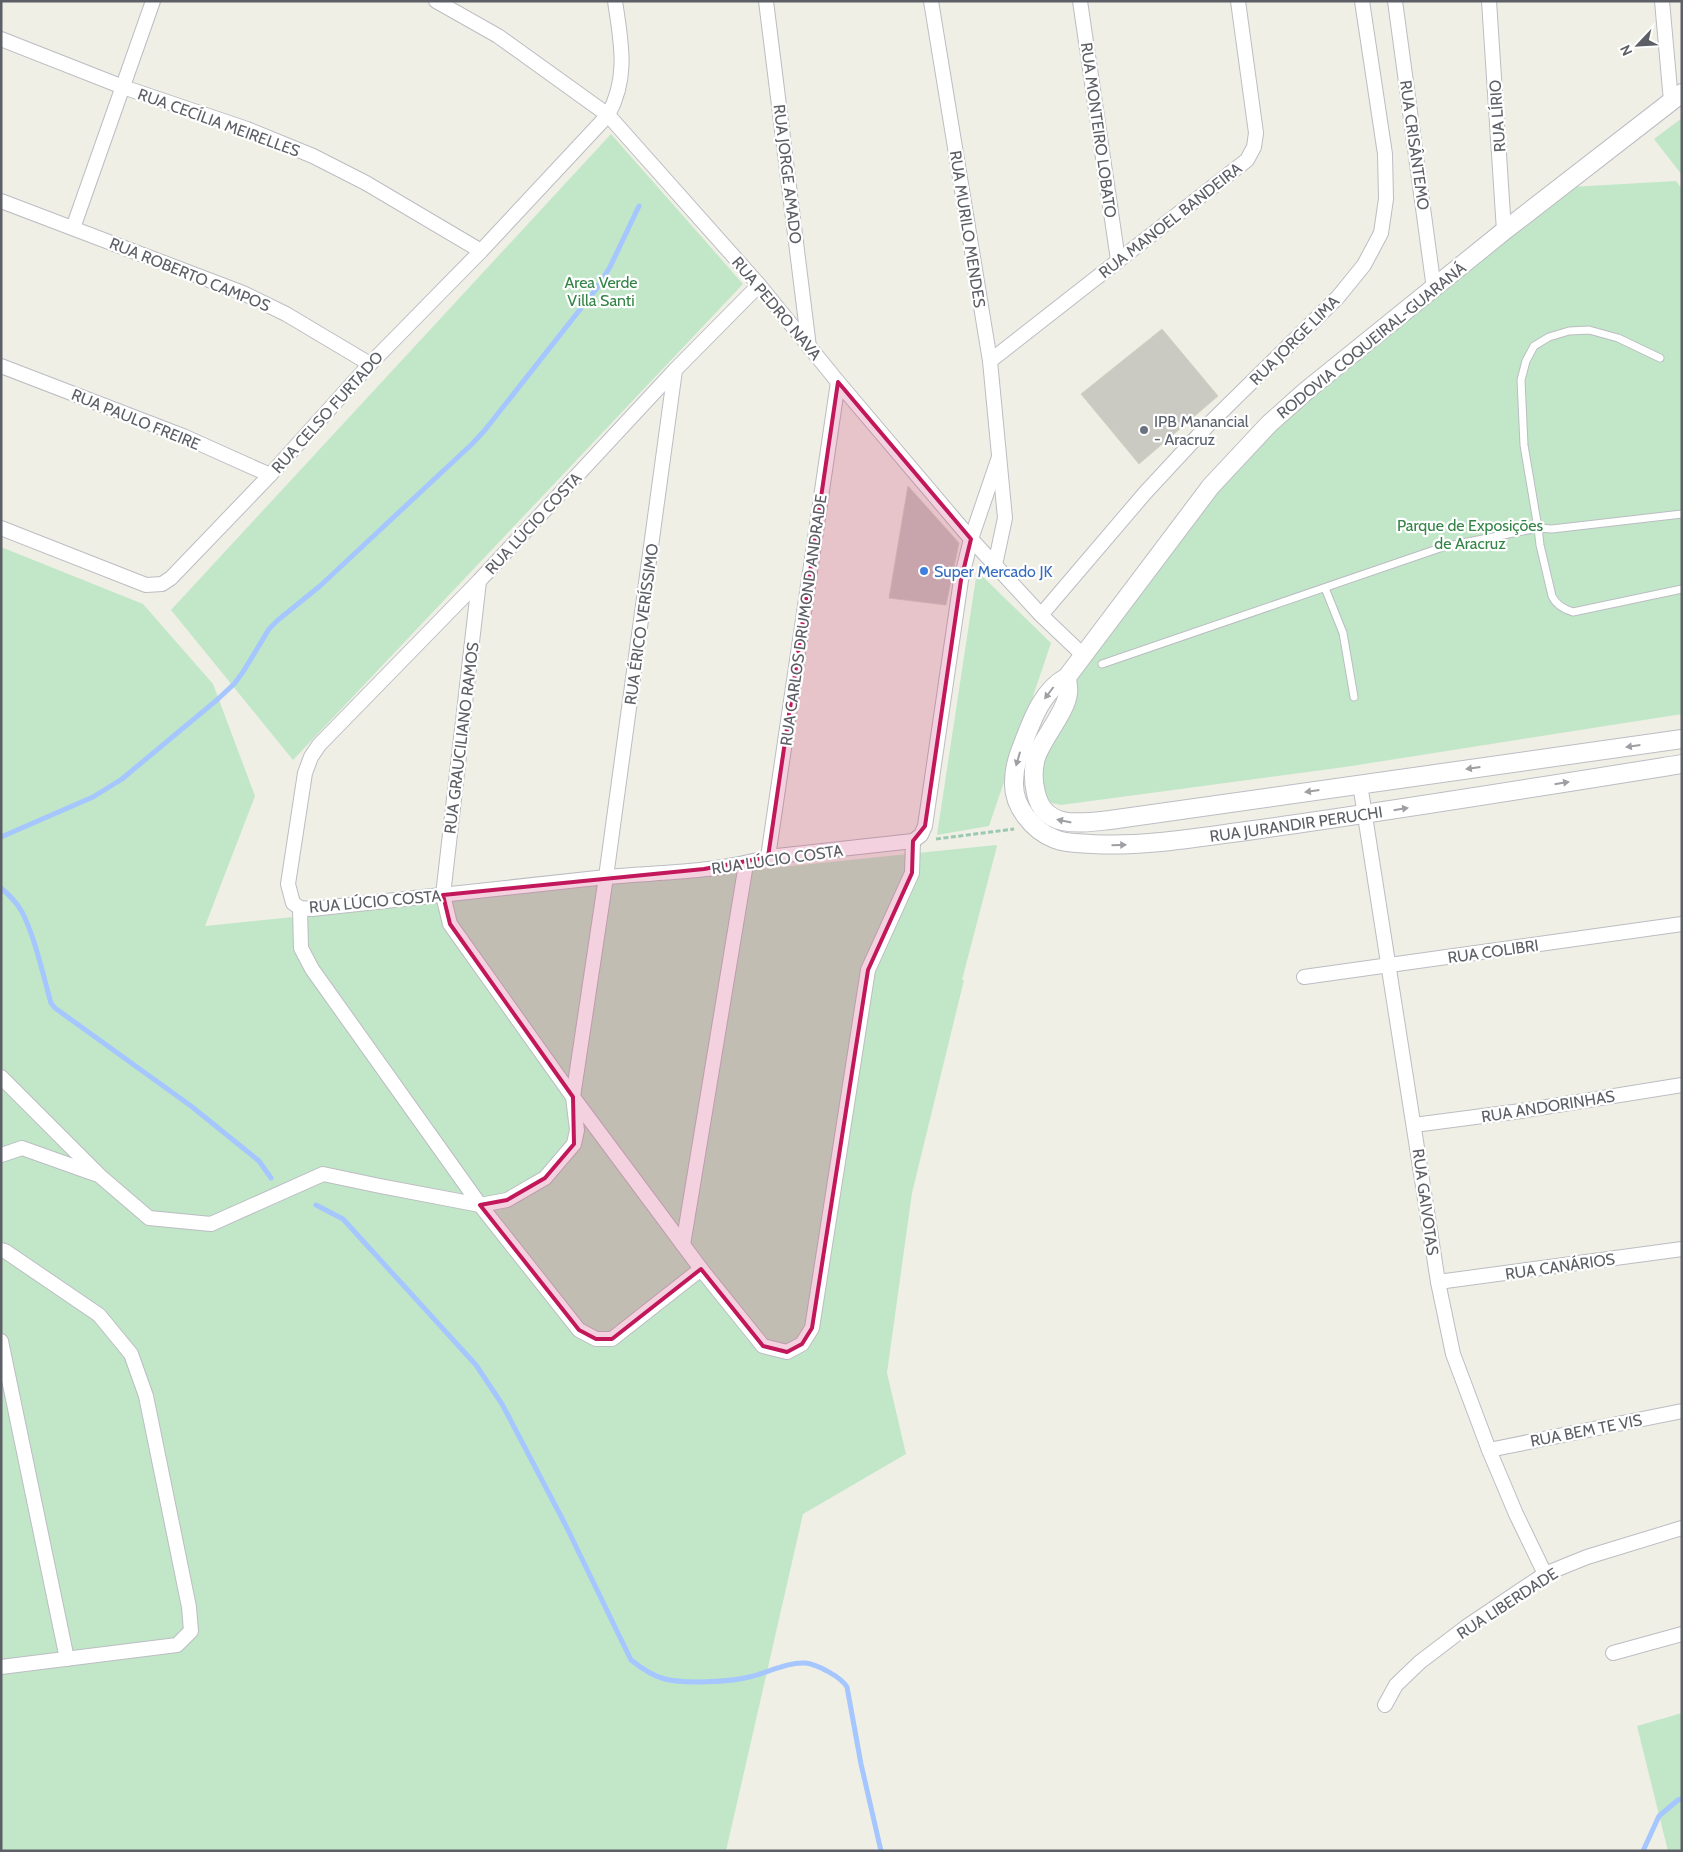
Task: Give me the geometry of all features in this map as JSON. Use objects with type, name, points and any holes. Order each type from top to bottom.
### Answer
[{"type":"street","points":[[73,228],[153,1]]},
{"type":"street","name":"RUA PEDRO NAVA","points":[[436,1],[498,36],[608,115],[759,285],[809,348],[971,538],[1041,615],[1084,656]]},
{"type":"street","name":"RUA CELSO FURTADO","points":[[1,528],[146,585],[155,586],[171,578],[270,475],[370,364],[481,251],[608,115],[616,102],[622,64],[615,1]]},
{"type":"street","name":"RUA JORGE AMADO","points":[[766,1],[809,348]]},
{"type":"street","name":"RUA MURILO MENDES","points":[[931,1],[990,361],[1005,518],[995,565]]},
{"type":"street","name":"RUA MONTEIRO LOBATO","points":[[1080,1],[1118,260]]},
{"type":"street","name":"RUA MANOEL BANDEIRA","points":[[990,361],[1247,160],[1254,147],[1256,133],[1238,1]]},
{"type":"street","name":"RUA JORGE LIMA","points":[[1041,615],[1145,493],[1209,424],[1338,298],[1364,265],[1377,241],[1381,233],[1386,199],[1385,154],[1362,1]]},
{"type":"street","name":"RUA CRISÂNTEMO","points":[[1395,1],[1434,289]]},
{"type":"street","name":"RUA LÍRIO","points":[[1489,1],[1504,232]]},
{"type":"street","points":[[1662,1],[1677,97]]},
{"type":"street","name":"RUA CECÍLIA MEIRELLES","points":[[1,39],[123,87],[247,129],[313,156],[366,183],[481,251]]},
{"type":"street","name":"RODOVIA COQUEIRAL-GUARANÁ","points":[[1037,714],[1050,690],[1067,677],[1084,656],[1211,486],[1269,424],[1306,391],[1504,232],[1677,97]]},
{"type":"street","name":"RUA ROBERTO CAMPOS","points":[[1,201],[243,292],[286,314],[370,364]]},
{"type":"street","name":"RUA LÚCIO COSTA","points":[[759,285],[675,370],[479,581],[328,734],[311,757],[305,773],[288,884],[293,903],[300,908],[312,909],[606,877],[704,869],[746,864],[768,857],[913,842]]},
{"type":"street","name":"RUA PAULO FREIRE","points":[[1,366],[183,436],[270,475]]},
{"type":"street","name":"RUA ÉRICO VERÍSSIMO","points":[[573,1096],[606,877],[675,370]]},
{"type":"street","name":"RUA CARLOS DRUMOND ANDRADE","points":[[768,857],[838,382]]},
{"type":"street","name":"RUA MURILO MENDES","points":[[971,538],[999,457]]},
{"type":"street","points":[[443,895],[450,924],[573,1096],[701,1269],[763,1346],[787,1352],[802,1344],[812,1328],[868,970],[912,873],[913,842],[921,835],[925,826],[960,580],[971,538]]},
{"type":"street","name":"RUA GRAUCILIANO RAMOS","points":[[443,895],[479,581]]},
{"type":"street","name":"RUA JURANDIR PERUCHI","points":[[1067,677],[1068,693],[1061,711],[1038,754],[1034,768],[1034,787],[1037,799],[1046,813],[1055,819],[1066,822],[1078,823],[1110,820],[1682,739]]},
{"type":"street","name":"RUA JURANDIR PERUCHI","points":[[1037,714],[1021,750],[1014,780],[1017,799],[1022,811],[1035,826],[1054,839],[1066,843],[1103,845],[1144,844],[1366,814],[1682,764]]},
{"type":"street","name":"RUA GAIVOTAS","points":[[1360,784],[1438,1282],[1453,1354],[1489,1450],[1516,1514],[1545,1574]]},
{"type":"street","points":[[683,1245],[746,864]]},
{"type":"street","points":[[300,908],[300,948],[312,969],[480,1205],[579,1330],[596,1339],[612,1339],[701,1269]]},
{"type":"street","name":"RUA COLIBRI","points":[[1304,977],[1682,924]]},
{"type":"street","points":[[1,1077],[100,1176],[149,1218],[211,1224],[323,1174],[480,1205],[507,1200],[545,1178],[574,1144],[577,1130],[573,1096]]},
{"type":"street","name":"RUA ANDORINHAS","points":[[1414,1125],[1521,1111],[1682,1085]]},
{"type":"street","points":[[1,1154],[22,1148],[100,1176]]},
{"type":"street","name":"RUA CANÁRIOS","points":[[1438,1282],[1682,1249]]},
{"type":"street","points":[[1,1250],[98,1315],[131,1354],[146,1396],[190,1608],[191,1631],[177,1645],[1,1667]]},
{"type":"street","points":[[1,1341],[67,1659]]},
{"type":"street","name":"RUA BEM TE VIS","points":[[1489,1450],[1682,1411]]},
{"type":"street","name":"RUA LIBERDADE","points":[[1385,1705],[1396,1685],[1420,1662],[1466,1627],[1545,1574],[1587,1557],[1682,1528]]},
{"type":"street","points":[[1613,1653],[1682,1634]]},
{"type":"lane","points":[[1660,358],[1618,338],[1588,330],[1569,331],[1549,337],[1534,346],[1526,361],[1521,380],[1524,445],[1540,545],[1555,602],[1572,612],[1682,589]]},
{"type":"lane","points":[[1102,664],[1443,547],[1538,528],[1552,529],[1682,514]]},
{"type":"lane","points":[[1325,588],[1343,633],[1354,697]]},
{"type":"path","points":[[913,842],[1035,826]]},
{"type":"highlighted area","points":[[838,382],[971,539],[961,580],[925,826],[913,841],[912,873],[868,970],[812,1328],[802,1344],[787,1352],[763,1346],[701,1269],[612,1339],[596,1339],[579,1330],[480,1205],[507,1200],[545,1178],[574,1144],[573,1097],[450,924],[443,895],[704,869],[768,857]]},
{"type":"green space","points":[[1682,118],[1682,175],[1654,139]]},
{"type":"green space","name":"Area Verde Villa Santi","points":[[611,134],[743,284],[293,760],[171,610]]},
{"type":"green space","name":"Parque de Exposições de Aracruz","points":[[1676,181],[1682,189],[1682,714],[1345,767],[1061,805],[1047,802],[1031,752],[1079,665],[1255,440],[1571,187]]},
{"type":"green space","points":[[1,547],[143,604],[213,684],[255,796],[205,926],[997,846],[962,980],[964,980],[912,1193],[887,1373],[906,1454],[803,1514],[726,1851],[1,1851]]},
{"type":"green space","points":[[977,571],[1051,643],[989,826],[937,835]]},
{"type":"green space","points":[[1682,1713],[1682,1851],[1668,1851],[1637,1726]]},
{"type":"building","name":"IPB Manancial - Aracruz","points":[[1162,329],[1218,396],[1139,464],[1081,394]]},
{"type":"building","name":"Super Mercado JK","points":[[908,486],[959,543],[946,605],[889,598]]},
{"type":"waterway","points":[[1,837],[93,797],[122,779],[234,684],[269,629],[320,586],[485,430],[597,288],[610,267],[639,206]]},
{"type":"waterway","points":[[1,888],[18,905],[27,922],[51,1003],[55,1008],[191,1106],[259,1161],[271,1178]]},
{"type":"waterway","points":[[316,1205],[343,1219],[476,1365],[502,1404],[565,1524],[631,1660],[651,1674],[673,1681],[707,1682],[741,1679],[791,1664],[805,1663],[828,1672],[844,1683],[847,1687],[861,1764],[881,1851]]},
{"type":"waterway","points":[[1643,1851],[1659,1816],[1678,1800],[1682,1799]]},
{"type":"place","name":"IPB Manancial - Aracruz","points":[[1144,430]]},
{"type":"place","name":"Super Mercado JK","points":[[924,571]]}]
